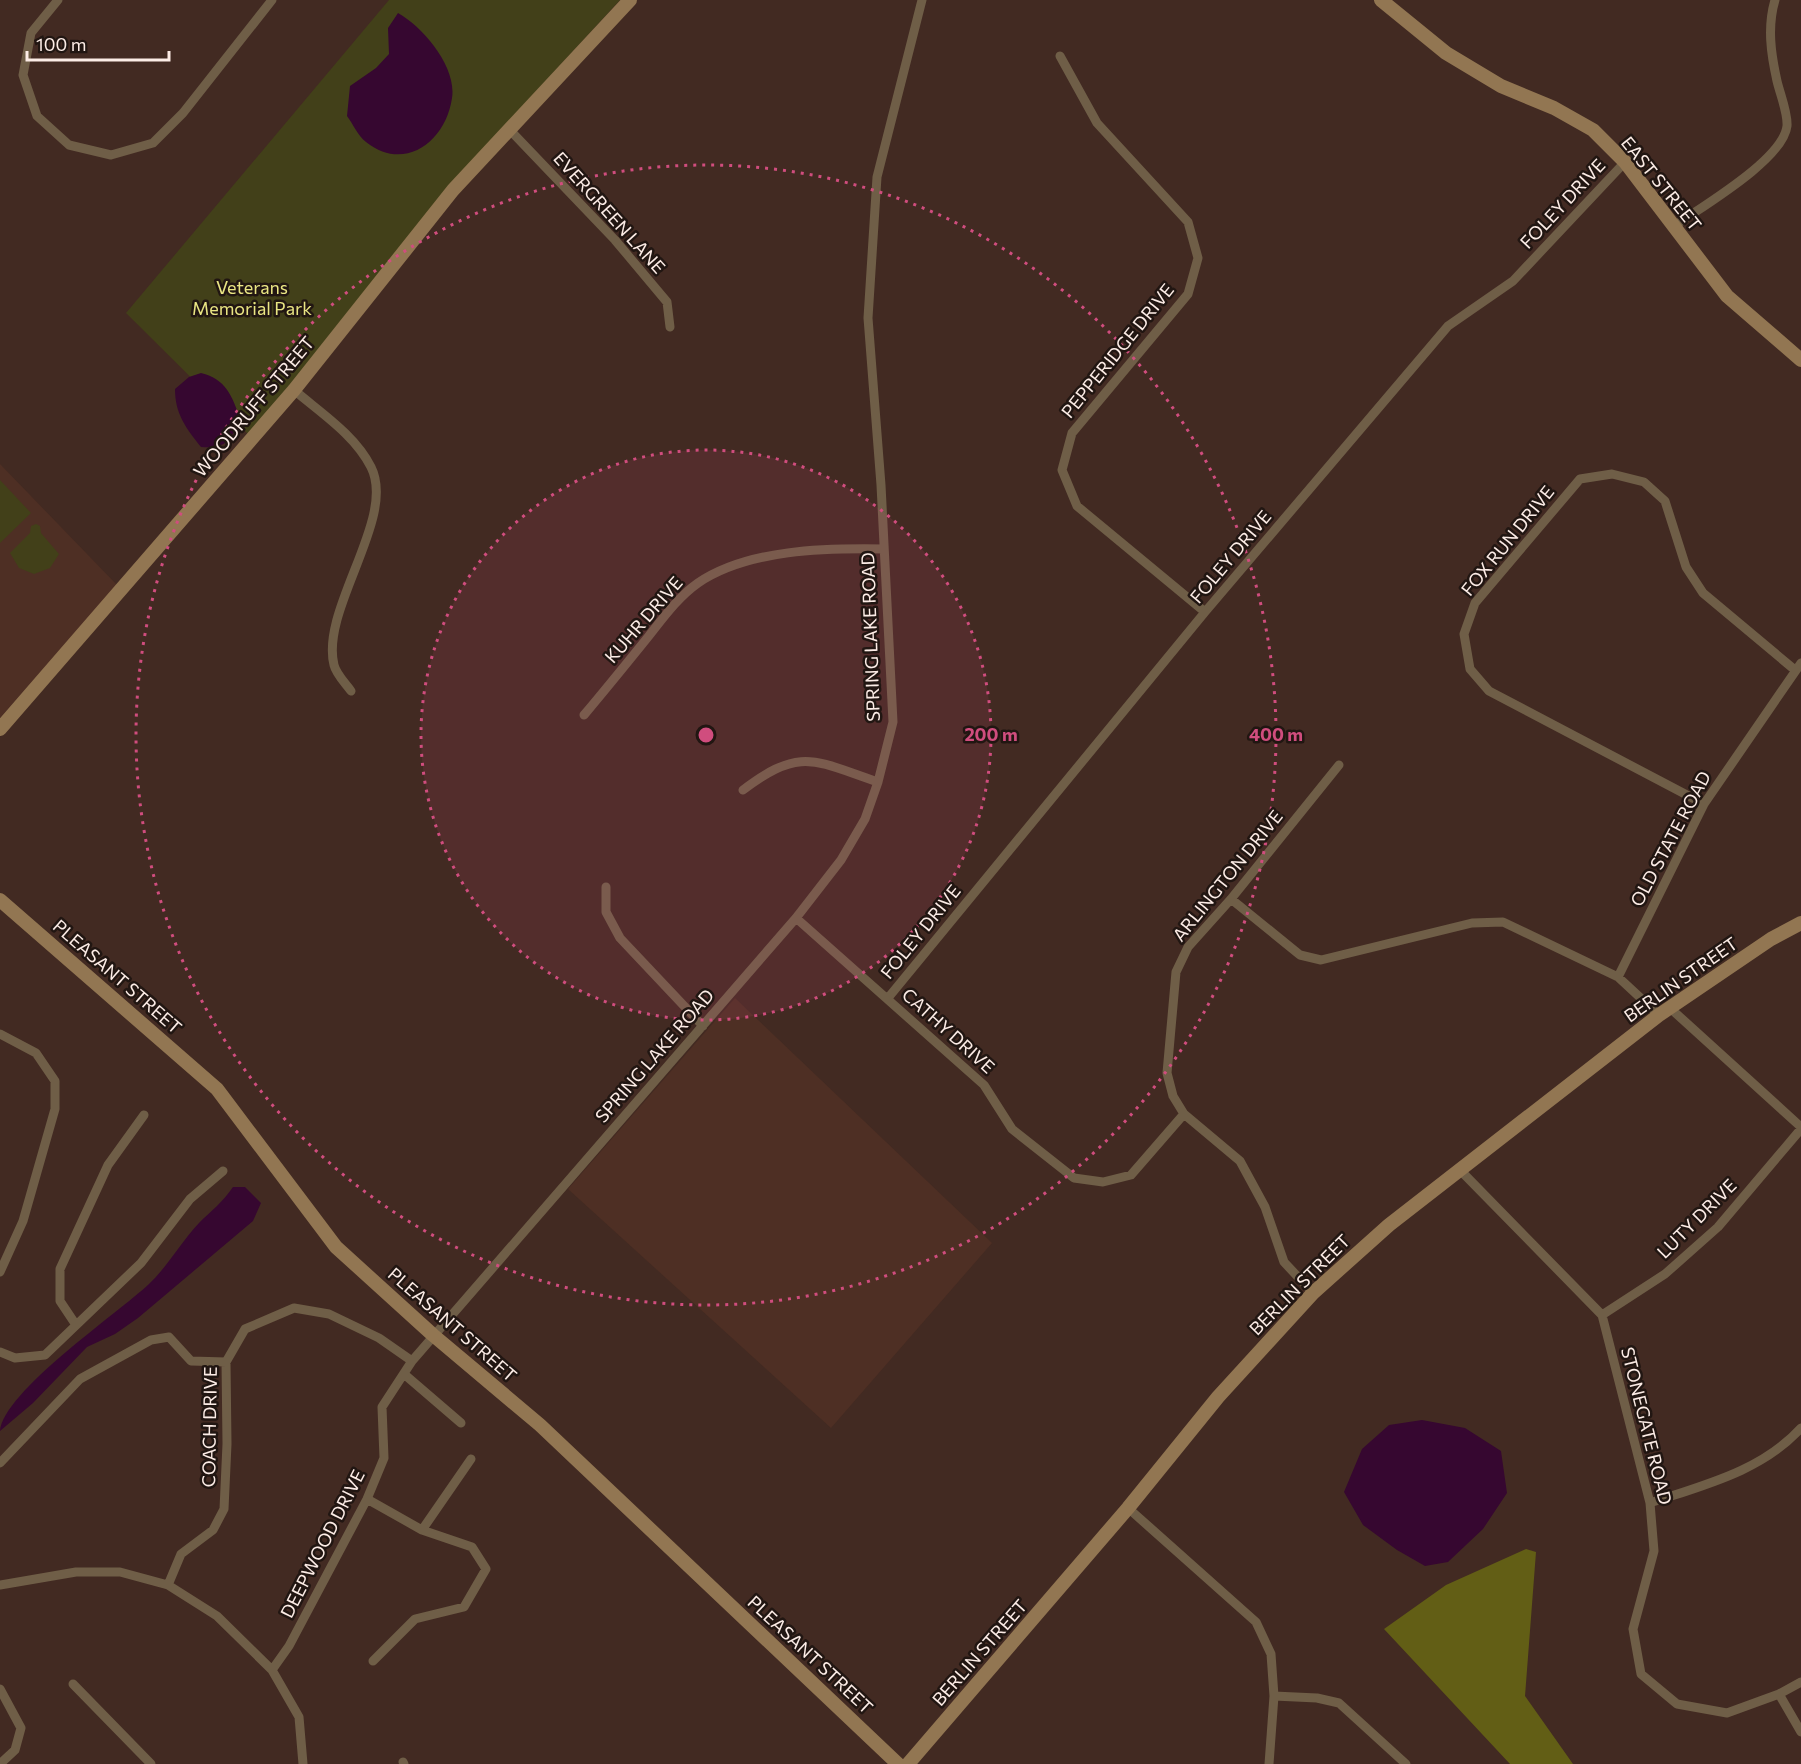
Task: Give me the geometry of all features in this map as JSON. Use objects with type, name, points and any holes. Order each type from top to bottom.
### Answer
[{"type":"street","points":[[58,0],[31,33],[23,75],[37,116],[69,146],[111,155],[153,143],[183,113],[272,0]]},
{"type":"street","name":"WOODRUFF STREET","points":[[0,729],[294,390],[453,190],[630,0]]},
{"type":"street","name":"SPRING LAKE ROAD","points":[[433,1335],[796,918],[841,860],[865,819],[878,782],[893,722],[868,318],[877,177],[922,0]]},
{"type":"street","name":"EAST STREET","points":[[1381,0],[1446,53],[1501,86],[1554,108],[1593,130],[1624,162],[1727,296],[1801,360]]},
{"type":"street","points":[[1673,227],[1767,160],[1780,144],[1787,125],[1771,56],[1770,17],[1775,0]]},
{"type":"street","name":"PEPPERIDGE DRIVE","points":[[1060,57],[1097,123],[1188,222],[1198,258],[1188,294],[1072,433],[1062,470],[1077,506],[1205,612]]},
{"type":"street","name":"EVERGREEN LANE","points":[[509,129],[601,224],[667,302],[670,327]]},
{"type":"street","name":"FOLEY DRIVE","points":[[888,998],[1205,612],[1448,326],[1513,281],[1624,162]]},
{"type":"street","points":[[294,390],[355,443],[372,469],[378,495],[332,640],[334,667],[351,691]]},
{"type":"street","name":"FOX RUN DRIVE","points":[[1704,804],[1489,691],[1470,669],[1464,634],[1475,603],[1580,479],[1612,474],[1644,482],[1665,501],[1686,567],[1703,593],[1798,666]]},
{"type":"street","name":"KUHR DRIVE","points":[[584,715],[676,602],[697,584],[725,568],[825,548],[884,549]]},
{"type":"street","name":"OLD STATE ROAD","points":[[1618,977],[1704,804],[1798,666]]},
{"type":"street","points":[[743,790],[785,762],[810,760],[878,782]]},
{"type":"street","name":"ARLINGTON DRIVE","points":[[1313,1293],[1284,1262],[1265,1207],[1240,1161],[1184,1114],[1173,1095],[1167,1073],[1176,972],[1188,947],[1231,899],[1339,765]]},
{"type":"street","points":[[606,887],[606,912],[620,938],[703,1026]]},
{"type":"street","points":[[1231,899],[1300,955],[1321,960],[1472,923],[1503,922],[1618,977],[1664,1011],[1801,1128]]},
{"type":"street","name":"PLEASANT STREET","points":[[0,900],[217,1089],[336,1247],[433,1335],[540,1425],[898,1764]]},
{"type":"street","name":"CATHY DRIVE","points":[[796,918],[984,1085],[1012,1129],[1074,1178],[1103,1182],[1131,1175],[1184,1114]]},
{"type":"street","name":"BERLIN STREET","points":[[908,1764],[1128,1508],[1218,1397],[1313,1293],[1389,1225],[1664,1011],[1771,939],[1801,923]]},
{"type":"street","points":[[0,1034],[36,1053],[55,1081],[55,1109],[23,1221],[0,1272]]},
{"type":"street","points":[[76,1325],[60,1301],[60,1269],[108,1165],[144,1115]]},
{"type":"street","name":"LUTY DRIVE","points":[[1602,1315],[1665,1274],[1718,1227],[1801,1128]]},
{"type":"street","points":[[0,1352],[15,1358],[45,1354],[141,1263],[190,1199],[222,1171]]},
{"type":"street","points":[[1461,1171],[1602,1315]]},
{"type":"street","name":"COACH DRIVE","points":[[168,1585],[182,1554],[213,1530],[224,1509],[227,1444],[226,1362],[245,1329],[294,1308],[329,1314],[379,1338],[412,1361]]},
{"type":"street","name":"STONEGATE ROAD","points":[[1602,1315],[1650,1503],[1654,1551],[1633,1629],[1641,1674],[1677,1704],[1727,1713],[1779,1694],[1801,1682]]},
{"type":"street","name":"DEEPWOOD DRIVE","points":[[272,1670],[289,1646],[367,1499],[384,1458],[382,1407],[412,1361],[433,1335]]},
{"type":"street","points":[[0,1463],[80,1379],[151,1340],[169,1337],[191,1361],[226,1362]]},
{"type":"street","points":[[404,1374],[461,1423]]},
{"type":"street","points":[[1650,1503],[1736,1475],[1789,1441],[1801,1428]]},
{"type":"street","points":[[422,1530],[471,1459]]},
{"type":"street","points":[[367,1499],[422,1530],[472,1546],[486,1569],[465,1607],[415,1619],[373,1661]]},
{"type":"street","points":[[1128,1508],[1256,1622],[1271,1654],[1274,1696],[1269,1764]]},
{"type":"street","points":[[0,1585],[76,1572],[120,1572],[168,1585],[217,1616],[272,1670],[299,1717],[303,1764]]},
{"type":"street","points":[[73,1684],[151,1764]]},
{"type":"street","points":[[0,1689],[21,1728],[15,1750],[0,1764]]},
{"type":"street","points":[[1779,1694],[1801,1732]]},
{"type":"street","points":[[1274,1696],[1317,1698],[1339,1703],[1406,1764]]},
{"type":"shaded area","points":[[398,13],[418,28],[444,61],[452,86],[452,98],[442,127],[432,139],[421,148],[409,153],[395,154],[381,151],[366,142],[347,116],[350,86],[376,68],[389,54],[388,28]]},
{"type":"shaded area","points":[[201,373],[217,379],[227,389],[240,418],[231,437],[222,445],[201,447],[179,413],[175,389],[189,377]]},
{"type":"shaded area","points":[[0,464],[117,585],[0,718]]},
{"type":"shaded area","points":[[735,998],[992,1243],[831,1428],[568,1189]]},
{"type":"shaded area","points":[[233,1187],[245,1187],[261,1203],[253,1221],[138,1318],[115,1334],[87,1347],[33,1403],[0,1431],[6,1414],[20,1395],[64,1354],[149,1284],[192,1230]]},
{"type":"shaded area","points":[[1422,1420],[1465,1428],[1501,1451],[1507,1493],[1483,1529],[1448,1562],[1425,1566],[1397,1550],[1363,1525],[1344,1492],[1362,1449],[1389,1425]]},
{"type":"shaded area","points":[[1526,1549],[1536,1552],[1525,1696],[1573,1764],[1510,1764],[1384,1629],[1446,1585]]},
{"type":"green space","name":"Veterans Memorial Park","points":[[389,0],[620,0],[476,157],[250,436],[126,313]]},
{"type":"green space","points":[[0,480],[31,513],[0,543]]},
{"type":"green space","points":[[36,524],[40,526],[41,533],[59,554],[50,568],[34,574],[19,568],[10,553],[30,533],[31,526]]}]
